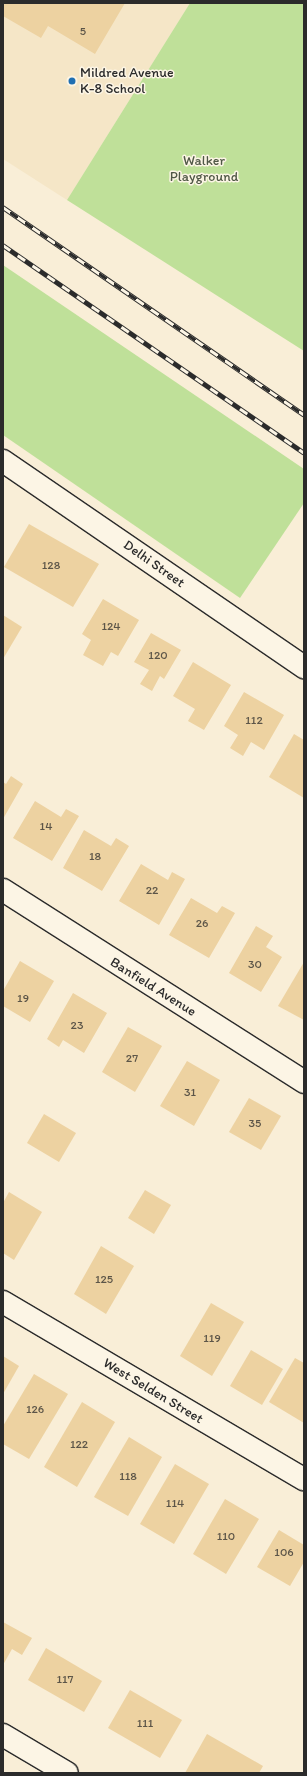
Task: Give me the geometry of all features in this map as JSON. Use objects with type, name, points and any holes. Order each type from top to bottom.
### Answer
[{"type":"street","name":"Delhi Street","points":[[3,461],[304,667]]},
{"type":"street","name":"Banfield Avenue","points":[[3,890],[304,1082]]},
{"type":"street","name":"West Selden Street","points":[[3,1302],[304,1479]]},
{"type":"street","points":[[3,1735],[67,1773]]},
{"type":"shaded area","name":"Mildred Avenue K-8 School","points":[[3,3],[190,3],[67,200],[3,159]]},
{"type":"green space","name":"Walker Playground","points":[[190,3],[304,3],[304,351],[67,200]]},
{"type":"green space","points":[[3,265],[304,469],[304,503],[240,598],[3,435]]},
{"type":"building","points":[[3,3],[125,3],[95,54],[48,26],[41,38],[3,16]]},
{"type":"building","points":[[29,524],[99,564],[73,607],[4,567]]},
{"type":"building","points":[[103,599],[139,620],[118,656],[111,652],[103,666],[83,655],[91,640],[82,634]]},
{"type":"building","points":[[3,615],[22,627],[3,659]]},
{"type":"building","points":[[151,633],[181,650],[164,679],[160,676],[152,691],[140,684],[149,670],[134,662]]},
{"type":"building","points":[[193,662],[231,685],[204,730],[188,721],[195,709],[173,696]]},
{"type":"building","points":[[244,692],[284,715],[264,750],[251,742],[243,756],[230,748],[238,735],[224,726]]},
{"type":"building","points":[[294,734],[304,740],[304,798],[269,777]]},
{"type":"building","points":[[11,776],[23,784],[3,819],[3,782],[6,784]]},
{"type":"building","points":[[35,801],[61,817],[66,809],[79,816],[52,861],[13,838]]},
{"type":"building","points":[[84,830],[111,846],[116,838],[129,846],[102,891],[63,868]]},
{"type":"building","points":[[141,864],[168,880],[172,872],[185,879],[159,925],[119,901]]},
{"type":"building","points":[[191,898],[217,913],[222,906],[235,913],[209,958],[169,935]]},
{"type":"building","points":[[256,926],[273,936],[266,947],[282,957],[261,992],[229,973]]},
{"type":"building","points":[[20,961],[54,981],[30,1022],[3,1006],[3,991]]},
{"type":"building","points":[[304,962],[304,1020],[278,1006]]},
{"type":"building","points":[[73,993],[107,1013],[84,1053],[63,1040],[59,1047],[47,1039]]},
{"type":"building","points":[[128,1027],[162,1046],[135,1092],[102,1072]]},
{"type":"building","points":[[187,1061],[220,1080],[194,1126],[160,1106]]},
{"type":"building","points":[[249,1098],[281,1116],[261,1150],[229,1132]]},
{"type":"building","points":[[44,1114],[76,1133],[59,1162],[27,1143]]},
{"type":"building","points":[[145,1190],[171,1205],[154,1234],[128,1218]]},
{"type":"building","points":[[9,1192],[42,1212],[14,1260],[3,1253],[3,1203]]},
{"type":"building","points":[[101,1246],[134,1266],[106,1314],[74,1294]]},
{"type":"building","points":[[211,1303],[244,1322],[212,1376],[180,1356]]},
{"type":"building","points":[[251,1350],[283,1369],[262,1405],[230,1386]]},
{"type":"building","points":[[3,1356],[19,1366],[3,1394]]},
{"type":"building","points":[[295,1358],[304,1363],[304,1423],[269,1402]]},
{"type":"building","points":[[34,1374],[68,1394],[29,1459],[3,1444],[3,1426]]},
{"type":"building","points":[[82,1402],[115,1422],[77,1487],[44,1467]]},
{"type":"building","points":[[129,1437],[162,1457],[128,1516],[94,1497]]},
{"type":"building","points":[[175,1464],[209,1484],[174,1544],[140,1524]]},
{"type":"building","points":[[225,1499],[259,1519],[226,1574],[193,1554]]},
{"type":"building","points":[[279,1530],[304,1545],[304,1562],[290,1586],[257,1567]]},
{"type":"building","points":[[3,1622],[32,1638],[22,1655],[12,1649],[3,1665]]},
{"type":"building","points":[[46,1648],[102,1681],[84,1712],[28,1680]]},
{"type":"building","points":[[130,1690],[182,1720],[160,1758],[108,1728]]},
{"type":"building","points":[[207,1734],[263,1766],[259,1773],[185,1773]]},
{"type":"railway","points":[[3,207],[304,415]]},
{"type":"railway","points":[[3,245],[304,453]]},
{"type":"place","name":"Mildred Avenue K-8 School","points":[[72,81]]}]
